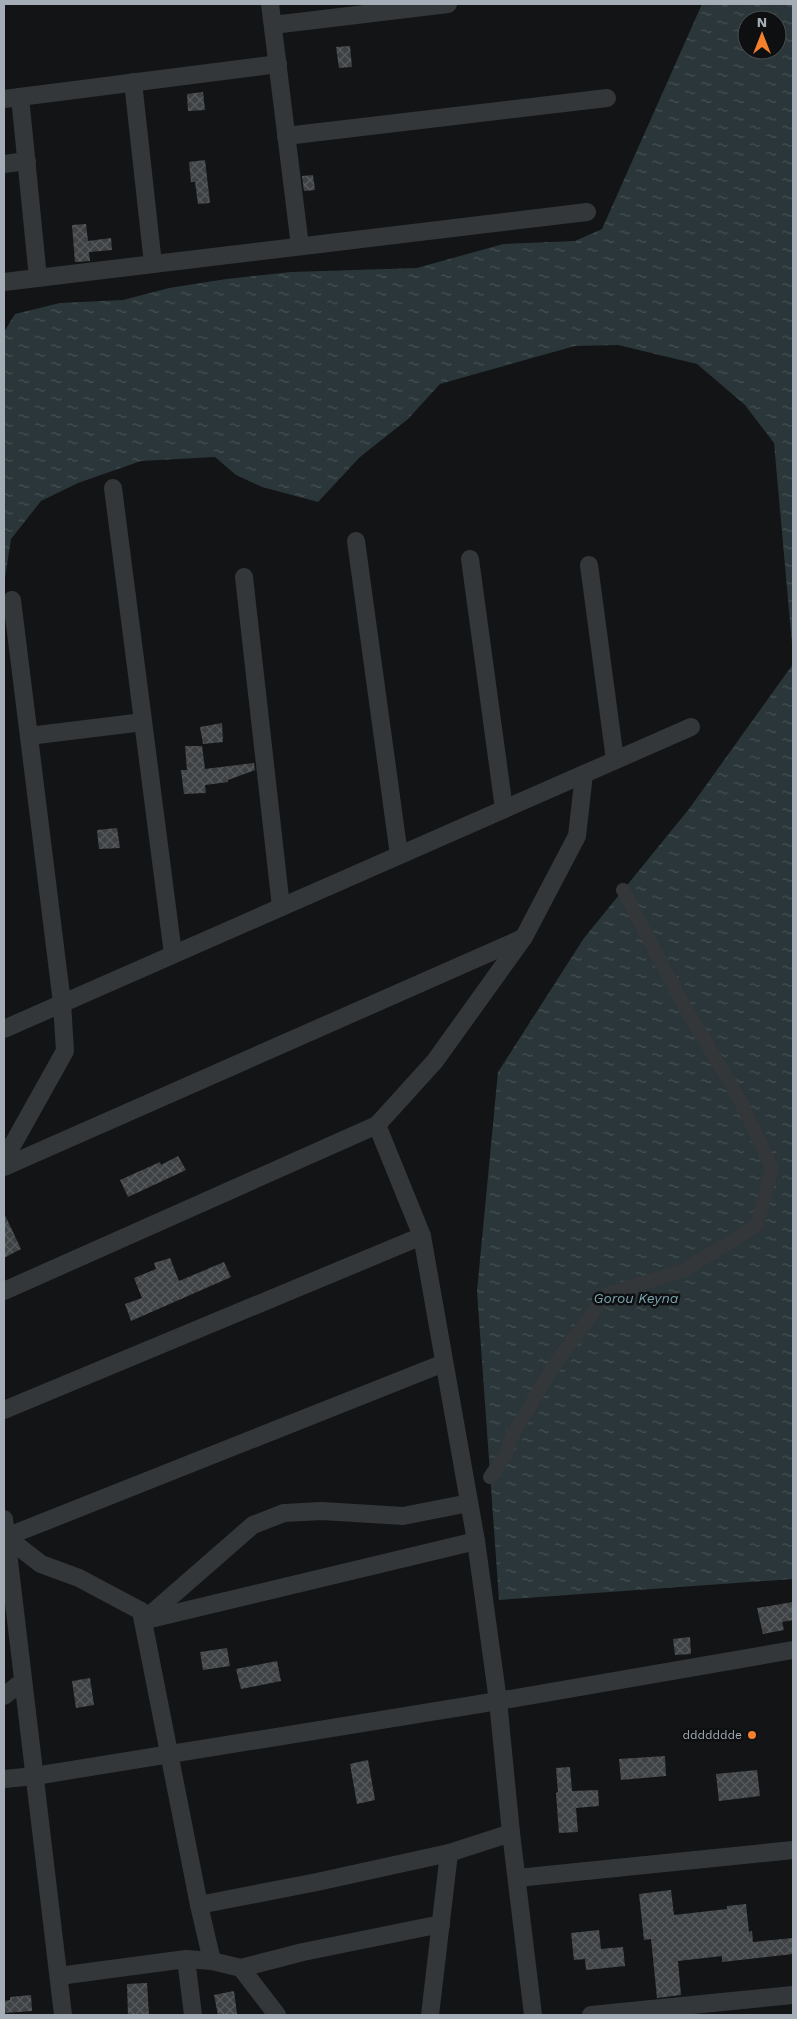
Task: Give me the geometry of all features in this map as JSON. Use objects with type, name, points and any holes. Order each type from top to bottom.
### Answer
[{"type":"street","points":[[270,4],[300,246]]},
{"type":"street","points":[[273,25],[448,4]]},
{"type":"street","points":[[38,278],[27,161],[12,98],[278,64]]},
{"type":"street","points":[[133,82],[153,264]]},
{"type":"street","points":[[286,136],[607,98]]},
{"type":"street","points":[[4,164],[27,161]]},
{"type":"street","points":[[4,282],[586,212]]},
{"type":"street","points":[[112,488],[174,954]]},
{"type":"street","points":[[356,542],[399,856]]},
{"type":"street","points":[[470,558],[504,809]]},
{"type":"street","points":[[589,566],[616,760]]},
{"type":"street","points":[[244,578],[281,907]]},
{"type":"street","points":[[4,1160],[65,1051],[62,1003],[12,600]]},
{"type":"street","points":[[29,736],[143,722]]},
{"type":"street","points":[[4,1029],[691,727]]},
{"type":"street","points":[[4,1290],[377,1125],[435,1062],[524,937],[577,836],[584,774]]},
{"type":"street","points":[[490,1476],[506,1454],[512,1436],[554,1365],[608,1294],[685,1270],[757,1225],[772,1168],[740,1100],[682,1002],[624,890]]},
{"type":"street","points":[[4,1167],[524,937]]},
{"type":"street","points":[[377,1125],[422,1236],[476,1541],[498,1702],[511,1834],[533,2015]]},
{"type":"street","points":[[4,1410],[422,1236]]},
{"type":"street","points":[[6,1537],[444,1363]]},
{"type":"street","points":[[144,1620],[253,1525],[284,1513],[322,1510],[403,1516],[469,1503]]},
{"type":"street","points":[[4,1520],[63,2015]]},
{"type":"street","points":[[6,1537],[41,1564],[78,1578],[142,1611],[199,1905],[212,1961]]},
{"type":"street","points":[[144,1620],[476,1541]]},
{"type":"street","points":[[4,1778],[35,1776],[498,1702],[793,1650]]},
{"type":"street","points":[[4,1696],[23,1681]]},
{"type":"street","points":[[199,1905],[317,1882],[449,1853],[511,1834]]},
{"type":"street","points":[[517,1878],[793,1850]]},
{"type":"street","points":[[430,2015],[449,1853]]},
{"type":"street","points":[[59,1976],[186,1959],[212,1961],[241,1968],[303,1952],[441,1924]]},
{"type":"street","points":[[186,1959],[193,2015]]},
{"type":"street","points":[[241,1968],[277,2015]]},
{"type":"street","points":[[591,2015],[793,1995]]},
{"type":"water","points":[[702,4],[793,4],[793,655],[774,443],[745,405],[697,364],[618,345],[575,346],[440,384],[408,419],[360,457],[318,502],[262,487],[236,475],[215,457],[141,461],[78,483],[41,501],[11,539],[4,584],[4,332],[15,314],[60,303],[123,300],[169,288],[226,279],[291,272],[417,268],[503,244],[575,241],[602,229]]},
{"type":"water","name":"Gorou Keyna","points":[[793,664],[793,1579],[499,1600],[477,1291],[498,1072],[584,938],[689,809]]},
{"type":"building","points":[[350,46],[352,67],[339,68],[336,47]]},
{"type":"building","points":[[203,92],[205,110],[188,111],[187,94]]},
{"type":"building","points":[[205,160],[210,203],[198,204],[195,182],[191,182],[189,162]]},
{"type":"building","points":[[313,175],[315,190],[304,191],[302,176]]},
{"type":"building","points":[[86,224],[88,241],[111,238],[112,250],[89,252],[90,261],[75,262],[72,225]]},
{"type":"building","points":[[222,723],[223,742],[203,744],[200,727]]},
{"type":"building","points":[[185,746],[202,746],[205,769],[254,763],[255,770],[228,780],[228,782],[205,785],[206,793],[184,794],[181,770],[187,770]]},
{"type":"building","points":[[117,828],[120,848],[99,849],[97,830]]},
{"type":"building","points":[[178,1156],[186,1170],[128,1197],[120,1180],[160,1162],[161,1165]]},
{"type":"building","points":[[4,1213],[21,1249],[4,1258]]},
{"type":"building","points":[[170,1258],[179,1281],[224,1262],[231,1277],[131,1321],[125,1304],[142,1298],[134,1278],[156,1269],[154,1263]]},
{"type":"building","points":[[793,1602],[793,1620],[782,1622],[784,1630],[763,1634],[757,1608]]},
{"type":"building","points":[[690,1637],[691,1654],[675,1655],[673,1639]]},
{"type":"building","points":[[227,1648],[230,1666],[203,1670],[200,1652]]},
{"type":"building","points":[[277,1661],[281,1681],[241,1689],[236,1669]]},
{"type":"building","points":[[90,1678],[94,1705],[76,1708],[72,1681]]},
{"type":"building","points":[[665,1756],[666,1776],[621,1780],[619,1759]]},
{"type":"building","points":[[368,1760],[375,1800],[357,1804],[350,1764]]},
{"type":"building","points":[[570,1767],[572,1791],[598,1790],[599,1806],[576,1808],[578,1832],[559,1833],[556,1768]]},
{"type":"building","points":[[757,1770],[760,1796],[719,1801],[716,1774]]},
{"type":"building","points":[[671,1890],[674,1915],[727,1909],[727,1906],[746,1904],[749,1932],[752,1931],[753,1942],[793,1938],[793,1954],[722,1962],[722,1956],[678,1961],[681,1995],[657,1998],[651,1939],[644,1940],[639,1894]]},
{"type":"building","points":[[599,1930],[601,1949],[623,1947],[625,1966],[586,1970],[585,1959],[574,1960],[571,1933]]},
{"type":"building","points":[[147,1983],[149,2015],[128,2015],[127,1984]]},
{"type":"building","points":[[234,1991],[237,2014],[218,2015],[214,1995]]},
{"type":"building","points":[[31,1995],[32,2011],[4,2013],[4,2001],[10,2000],[10,1997]]},
{"type":"place","name":"ddddddde","points":[[752,1735]]}]
